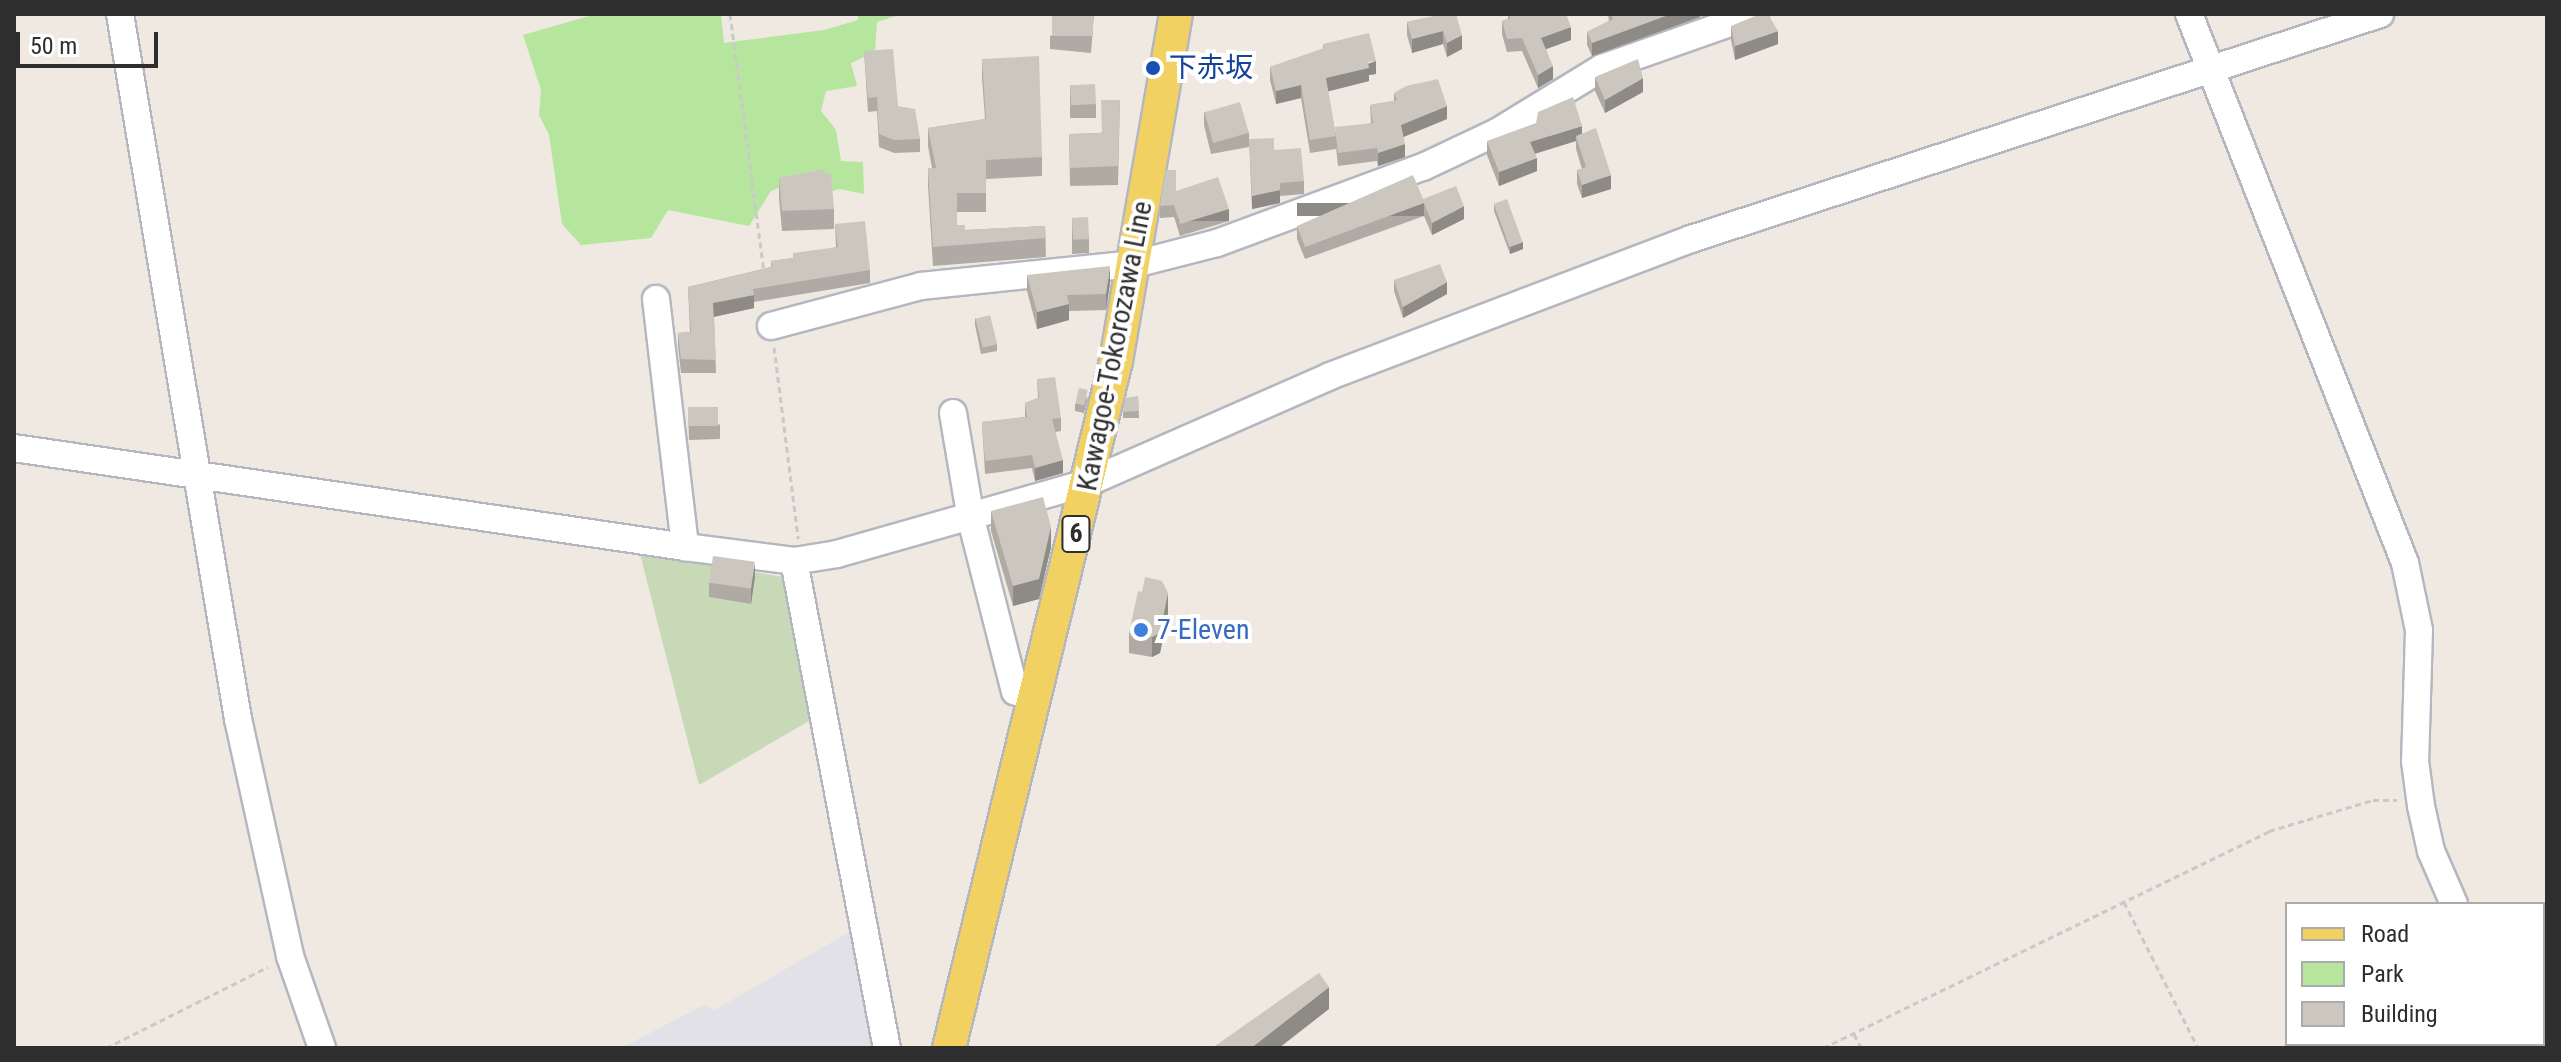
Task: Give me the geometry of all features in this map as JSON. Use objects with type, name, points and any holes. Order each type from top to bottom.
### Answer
[{"type":"main road","name":"Kawagoe-Tokorozawa Line","points":[[949,1048],[1089,482],[1135,264],[1176,14]]},
{"type":"street","points":[[120,14],[193,475],[238,719],[290,956],[322,1048]]},
{"type":"street","points":[[771,326],[921,286],[1135,264],[1271,225],[1409,173],[1497,132],[1602,68],[1755,14]]},
{"type":"street","points":[[2189,14],[2405,563],[2419,630],[2415,761],[2421,806],[2431,851],[2453,902]]},
{"type":"street","points":[[14,448],[797,561],[971,519],[1089,482],[1330,376],[1691,239],[2380,14]]},
{"type":"street","points":[[656,299],[685,547]]},
{"type":"street","points":[[953,413],[971,519],[1015,691],[1035,698]]},
{"type":"street","points":[[797,561],[887,1048]]},
{"type":"path","points":[[730,14],[765,279]]},
{"type":"path","points":[[771,326],[797,561]]},
{"type":"path","points":[[1823,1048],[2269,831],[2373,800],[2398,800],[2401,812]]},
{"type":"path","points":[[2124,902],[2198,1048]]},
{"type":"path","points":[[106,1048],[290,956]]},
{"type":"path","points":[[1854,1034],[1861,1048]]},
{"type":"shaded area","points":[[858,927],[882,1048],[621,1048],[704,1005],[715,1010]]},
{"type":"green space","points":[[596,14],[721,14],[724,43],[824,30],[858,20],[858,14],[902,14],[877,22],[875,52],[851,63],[857,86],[826,91],[821,111],[836,130],[841,161],[863,162],[864,194],[840,189],[818,195],[793,182],[771,191],[749,226],[668,210],[651,238],[581,245],[562,224],[549,135],[539,115],[541,90],[523,35]]},
{"type":"green space","points":[[640,554],[784,577],[814,718],[699,785]]},
{"type":"building","points":[[1052,14],[1093,14],[1093,36],[1052,36]]},
{"type":"building","points":[[1456,14],[1462,35],[1447,43],[1443,31],[1412,39],[1407,22]]},
{"type":"building","points":[[1509,14],[1566,14],[1571,27],[1541,38],[1553,66],[1538,75],[1522,38],[1507,39],[1502,21],[1510,19]]},
{"type":"building","points":[[1611,14],[1671,14],[1592,43],[1587,32],[1613,19]]},
{"type":"building","points":[[1760,14],[1768,14],[1778,31],[1735,46],[1731,26]]},
{"type":"building","points":[[1369,33],[1376,61],[1368,62],[1369,68],[1326,78],[1336,136],[1310,140],[1301,85],[1276,91],[1270,67],[1324,48],[1323,44]]},
{"type":"building","points":[[893,49],[898,106],[915,109],[920,139],[894,140],[879,134],[877,97],[868,98],[864,51]]},
{"type":"building","points":[[1039,56],[1042,157],[986,160],[986,193],[957,193],[957,225],[965,225],[965,230],[1045,226],[1046,238],[933,247],[928,168],[936,168],[928,128],[986,119],[982,59]]},
{"type":"building","points":[[1638,59],[1643,78],[1605,100],[1595,77]]},
{"type":"building","points":[[1438,79],[1447,106],[1401,125],[1405,144],[1378,153],[1377,148],[1338,153],[1335,127],[1373,123],[1370,105],[1397,100],[1394,93],[1406,86]]},
{"type":"building","points":[[1095,84],[1096,104],[1071,105],[1070,85]]},
{"type":"building","points":[[1573,97],[1582,126],[1530,142],[1537,158],[1499,172],[1487,141],[1536,123],[1538,112]]},
{"type":"building","points":[[1101,100],[1120,100],[1118,166],[1070,168],[1069,134],[1102,133]]},
{"type":"building","points":[[1240,102],[1249,133],[1213,143],[1204,112]]},
{"type":"building","points":[[1596,128],[1611,175],[1582,185],[1577,170],[1586,167],[1576,136]]},
{"type":"building","points":[[1274,138],[1274,150],[1301,148],[1304,181],[1280,183],[1280,190],[1252,196],[1249,139]]},
{"type":"building","points":[[824,169],[825,174],[831,174],[834,209],[782,211],[779,178]]},
{"type":"building","points":[[1166,170],[1176,170],[1176,191],[1218,177],[1229,209],[1180,224],[1174,205],[1160,206]]},
{"type":"building","points":[[1413,175],[1423,199],[1456,186],[1464,206],[1432,223],[1424,203],[1305,247],[1297,226]]},
{"type":"building","points":[[1507,199],[1523,242],[1510,247],[1494,204]]},
{"type":"building","points":[[1088,217],[1089,239],[1073,240],[1072,218]]},
{"type":"building","points":[[865,221],[870,270],[753,289],[754,295],[713,303],[716,360],[681,359],[678,333],[691,332],[688,287],[772,267],[771,261],[793,258],[793,253],[838,247],[835,224]]},
{"type":"building","points":[[1440,264],[1447,282],[1403,307],[1394,280]]},
{"type":"building","points":[[1110,266],[1106,294],[1067,295],[1069,304],[1037,312],[1027,275]]},
{"type":"building","points":[[990,315],[997,344],[983,348],[975,319]]},
{"type":"building","points":[[1055,377],[1061,418],[1052,419],[1063,460],[1035,468],[1032,455],[985,461],[982,422],[1027,417],[1025,403],[1039,398],[1037,379]]},
{"type":"building","points":[[1079,388],[1088,390],[1084,406],[1075,404]]},
{"type":"building","points":[[1138,396],[1139,411],[1123,412],[1125,398]]},
{"type":"building","points":[[688,407],[718,407],[718,426],[688,426]]},
{"type":"building","points":[[1043,497],[1051,527],[1039,579],[1013,586],[991,511]]},
{"type":"building","points":[[713,556],[755,562],[751,589],[709,583]]},
{"type":"building","points":[[1145,577],[1162,581],[1168,593],[1160,633],[1152,637],[1129,633],[1138,591],[1142,592]]},
{"type":"building","points":[[2545,921],[2547,921],[2545,953]]},
{"type":"building","points":[[1319,973],[1329,987],[1251,1048],[1212,1048]]},
{"type":"building","points":[[2547,982],[2547,1024],[2545,1024]]},
{"type":"place","name":"下赤坂","points":[[1153,68]]},
{"type":"place","name":"7-Eleven","points":[[1141,630]]}]
